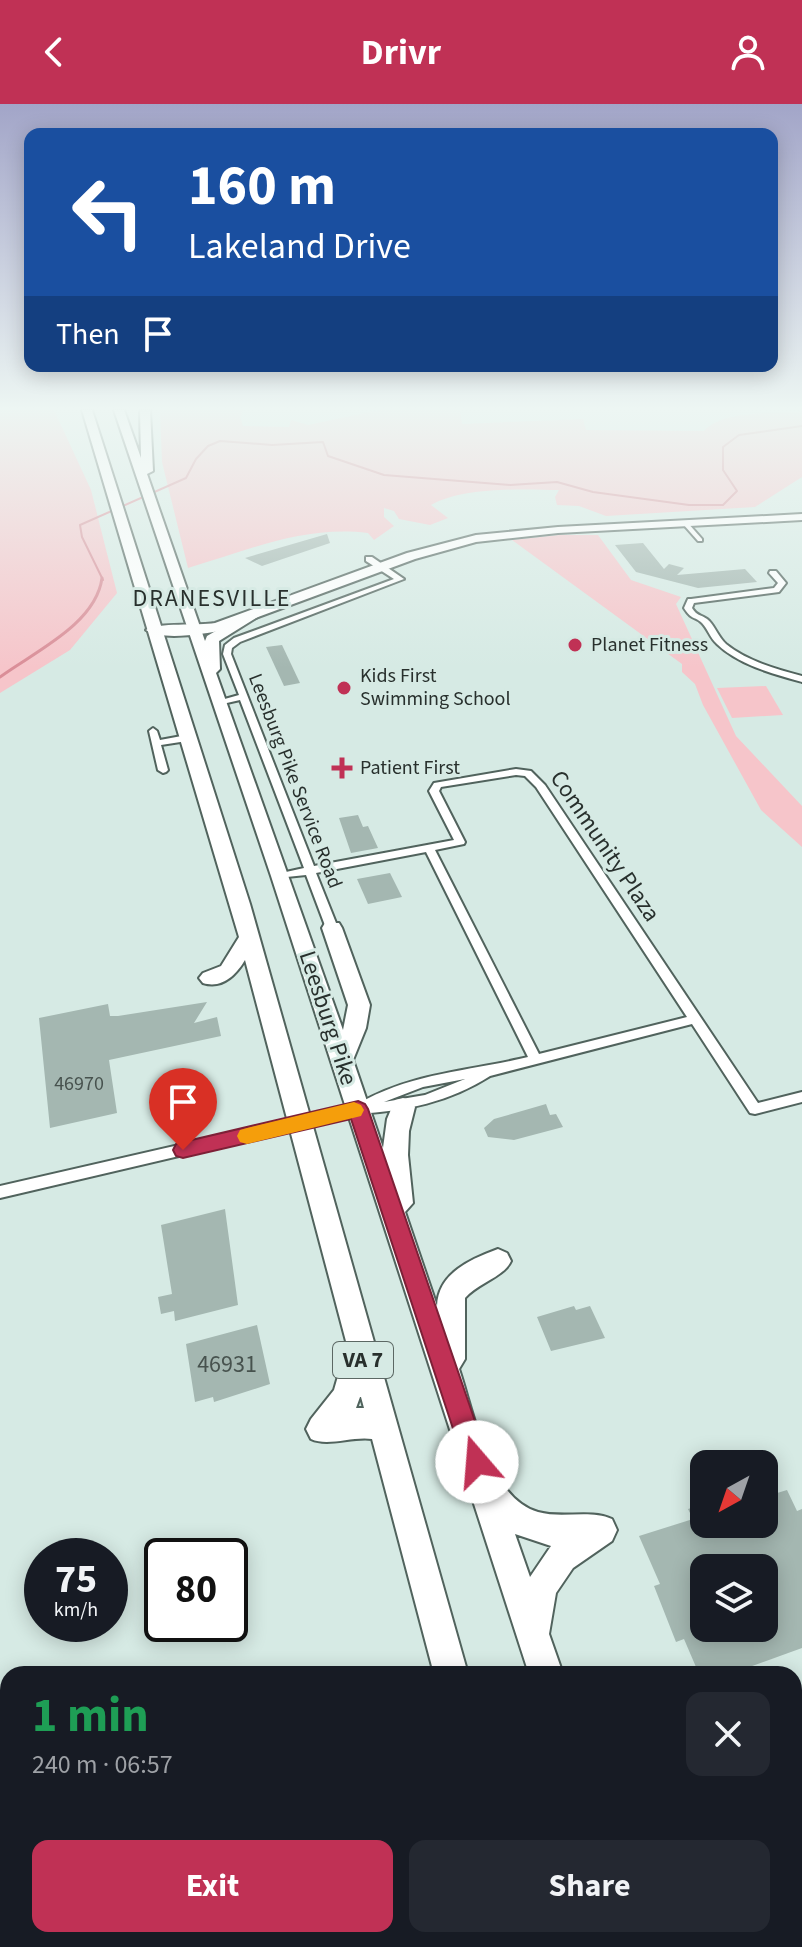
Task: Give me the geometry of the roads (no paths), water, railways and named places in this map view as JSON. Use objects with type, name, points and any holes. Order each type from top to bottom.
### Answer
[{"type":"highway","name":"VA 7","points":[[113,496],[249,937],[449,1666]]},
{"type":"highway","name":"Leesburg Pike","points":[[150,496],[404,1240],[542,1661]]},
{"type":"highway","points":[[216,694],[212,639],[252,616]]},
{"type":"highway","points":[[153,630],[182,637],[227,757],[253,801]]},
{"type":"highway","points":[[332,928],[352,976],[359,1005],[357,1023],[342,1060]]},
{"type":"highway","points":[[210,978],[228,971],[249,937]]},
{"type":"highway","points":[[403,1107],[395,1127],[394,1153],[404,1240]]},
{"type":"highway","points":[[452,1385],[451,1294],[466,1277],[498,1261]]},
{"type":"highway","points":[[360,1347],[346,1397],[321,1429],[354,1422],[381,1425]]},
{"type":"highway","points":[[485,1488],[503,1508],[526,1525],[550,1532],[601,1530],[559,1557],[544,1577],[536,1605],[542,1661]]},
{"type":"main road","points":[[192,627],[442,538],[497,529],[802,511]]},
{"type":"main road","points":[[153,630],[192,627],[252,616],[375,563],[496,536],[802,517]]},
{"type":"street","points":[[685,523],[700,540]]},
{"type":"street","name":"Leesburg Pike Service Road","points":[[332,928],[227,654],[228,647],[237,640],[400,579],[375,563]]},
{"type":"street","points":[[773,573],[782,583],[776,590],[705,598],[691,601],[688,608],[693,616],[705,621],[710,636],[802,679]]},
{"type":"street","points":[[216,694],[243,697]]},
{"type":"street","points":[[153,731],[163,770]]},
{"type":"street","points":[[156,743],[187,738]]},
{"type":"street","name":"Community Plaza","points":[[281,876],[460,842],[434,791],[437,785],[516,772],[528,773],[540,785],[755,1109],[802,1097]]},
{"type":"street","points":[[429,848],[535,1059]]},
{"type":"street","points":[[358,1109],[395,1089],[457,1074],[486,1072],[695,1019]]},
{"type":"street","points":[[0,1192],[358,1109],[403,1107],[462,1089],[486,1072]]},
{"type":"waterway","points":[[103,580],[82,537],[80,525],[145,496]]},
{"type":"waterway","points":[[623,496],[689,505],[723,505],[732,496]]},
{"type":"waterway","points":[[0,677],[76,623],[97,594],[102,578]]},
{"type":"place","name":"Planet Fitness","points":[[575,645]]},
{"type":"place","name":"Kids First Swimming School","points":[[344,688]]},
{"type":"place","name":"Patient First","points":[[342,768]]},
{"type":"district","name":"DRANESVILLE","points":[[212,598]]}]
